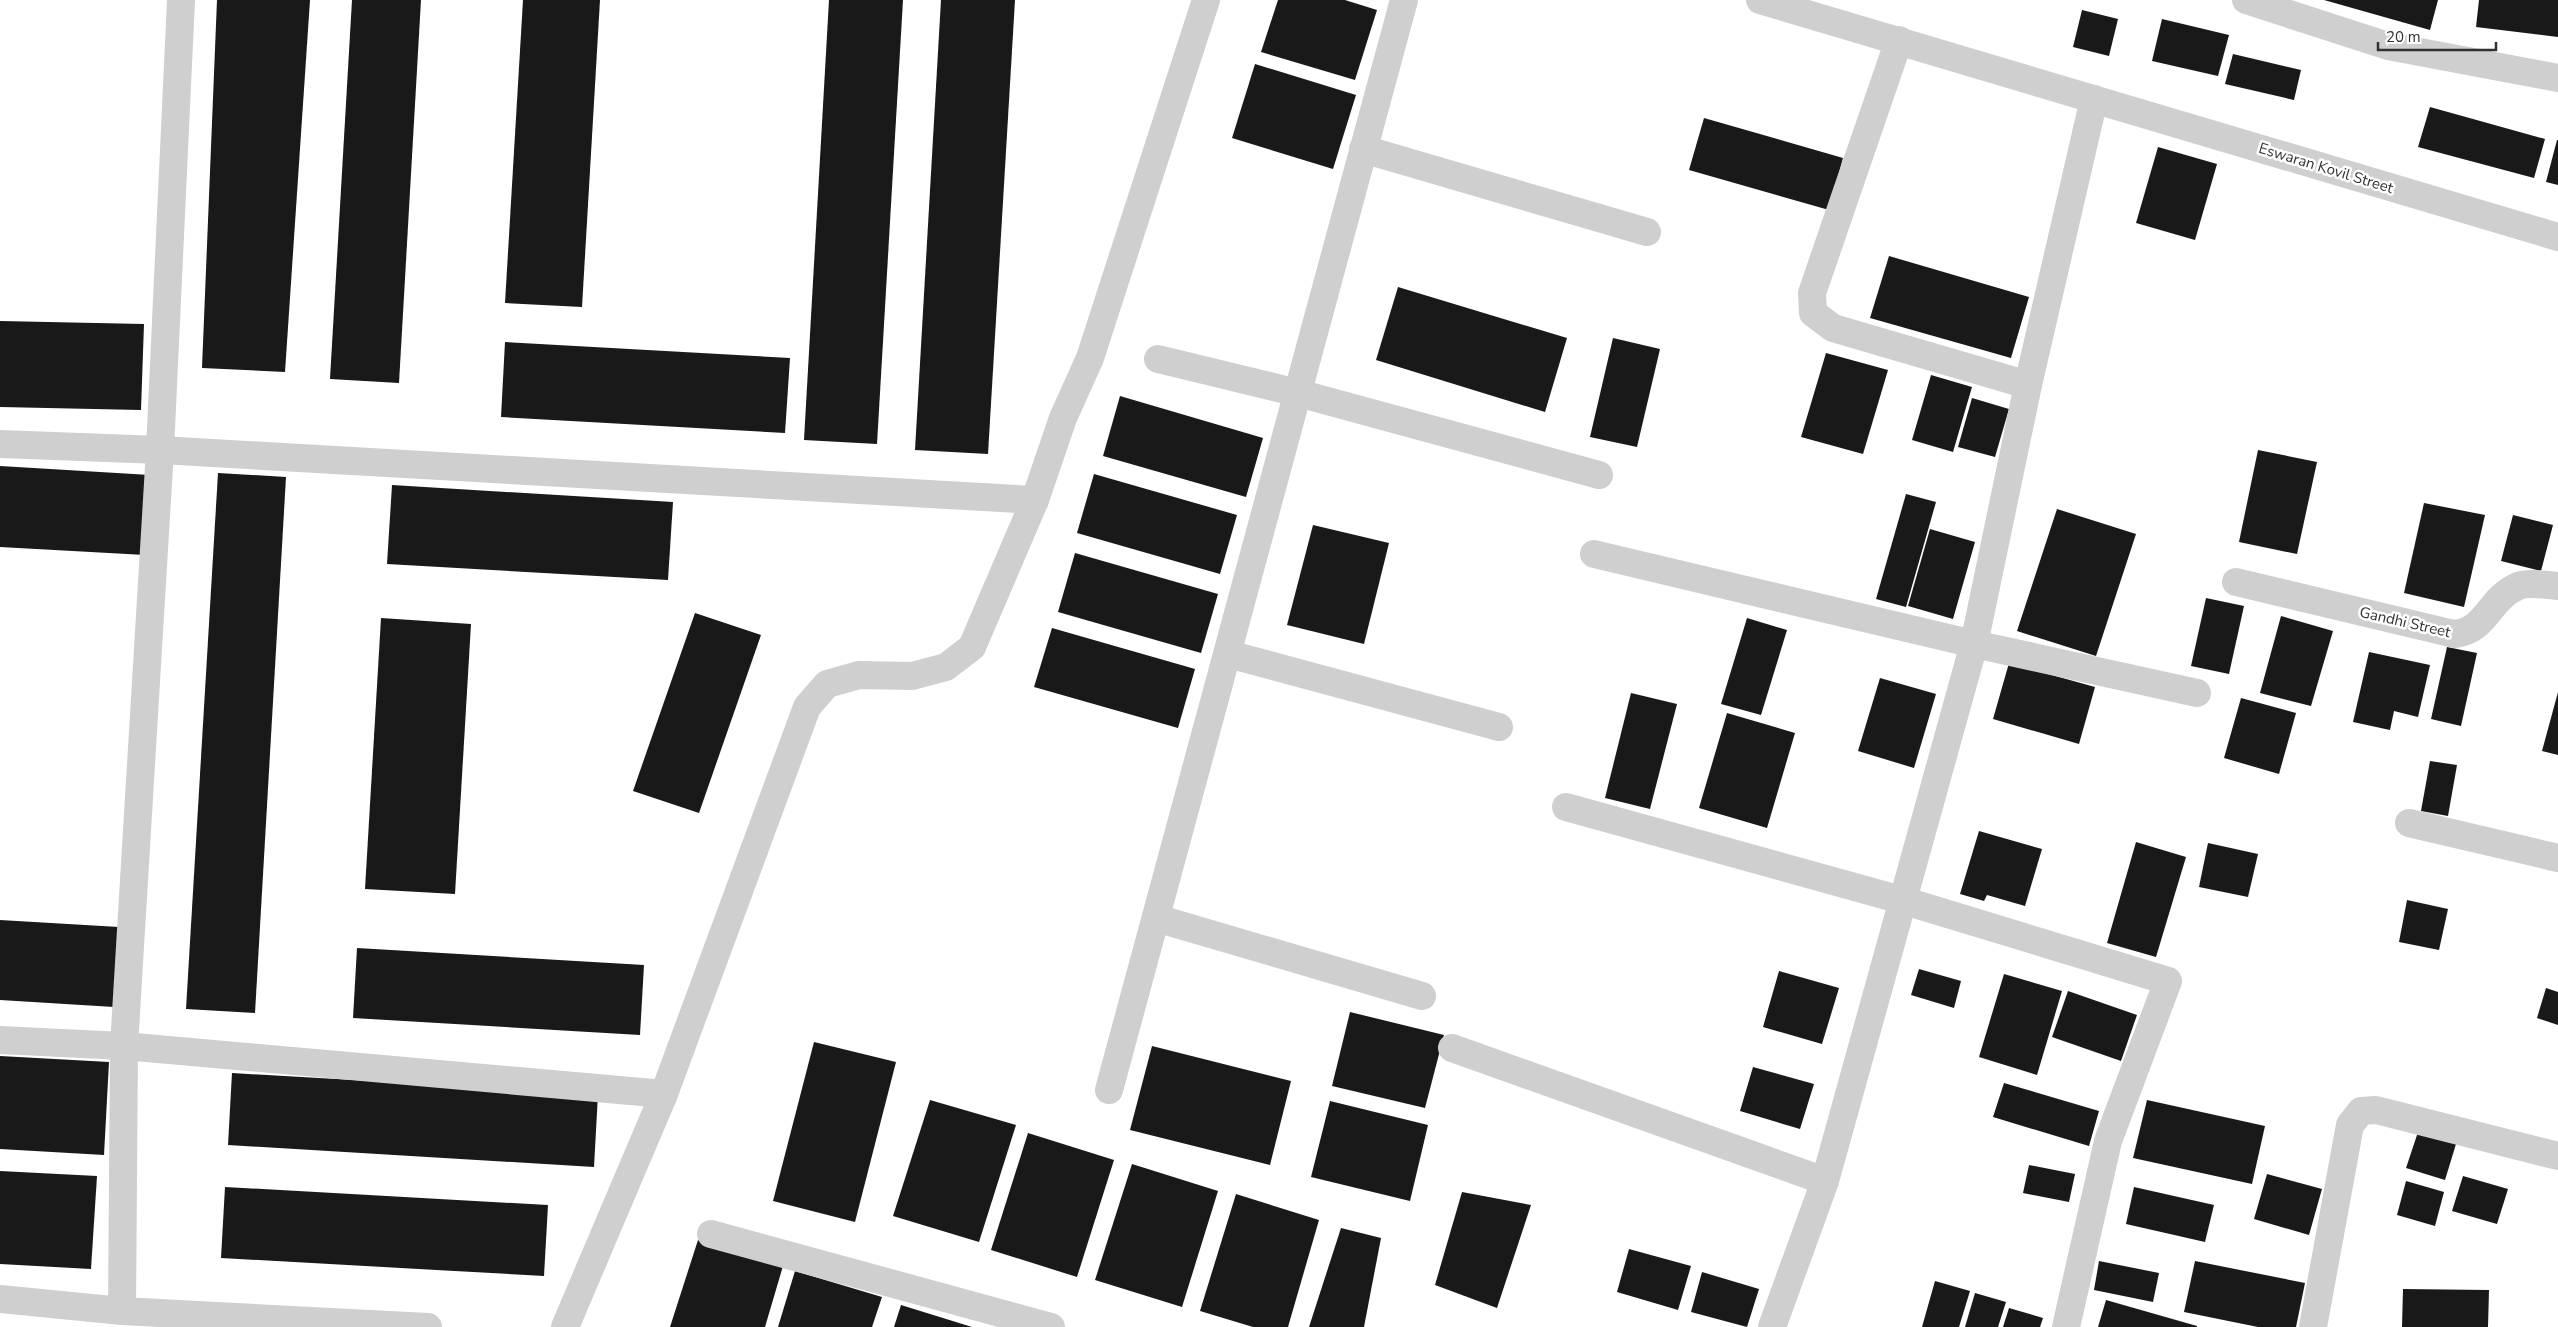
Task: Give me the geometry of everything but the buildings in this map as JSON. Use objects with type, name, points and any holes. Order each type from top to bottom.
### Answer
[{"type":"street","points":[[122,1311],[124,1046],[160,450],[181,0]]},
{"type":"street","points":[[565,1327],[664,1094],[808,707],[827,684],[859,675],[912,676],[946,667],[972,647],[1035,500],[1063,418],[1090,358],[1206,0]]},
{"type":"street","points":[[1109,1090],[1404,0]]},
{"type":"street","name":"Eswaran Kovil Street","points":[[1760,0],[2558,237]]},
{"type":"street","points":[[2246,0],[2388,46],[2558,78]]},
{"type":"street","points":[[1899,40],[1812,293],[1813,313],[1833,328],[2028,385]]},
{"type":"street","points":[[1772,1327],[1825,1180],[1974,644],[2028,385],[2094,99]]},
{"type":"street","points":[[1364,149],[1648,232]]},
{"type":"street","points":[[1158,359],[1298,393],[1599,475]]},
{"type":"street","points":[[0,444],[160,450],[1035,500]]},
{"type":"street","points":[[1594,554],[1974,644],[2197,693]]},
{"type":"street","name":"Gandhi Street","points":[[2236,582],[2454,634],[2468,632],[2479,624],[2499,598],[2520,586],[2558,586]]},
{"type":"street","points":[[1228,654],[1499,727]]},
{"type":"street","points":[[1566,807],[1904,901],[2168,981],[2108,1141],[2066,1327]]},
{"type":"street","points":[[2409,822],[2558,858]]},
{"type":"street","points":[[1156,918],[1422,996]]},
{"type":"street","points":[[0,1040],[124,1046],[664,1094]]},
{"type":"street","points":[[1452,1048],[1825,1180]]},
{"type":"street","points":[[2314,1327],[2350,1126],[2361,1112],[2376,1110],[2558,1156]]},
{"type":"street","points":[[711,1234],[1051,1327]]},
{"type":"street","points":[[0,1299],[122,1311],[428,1327]]}]
